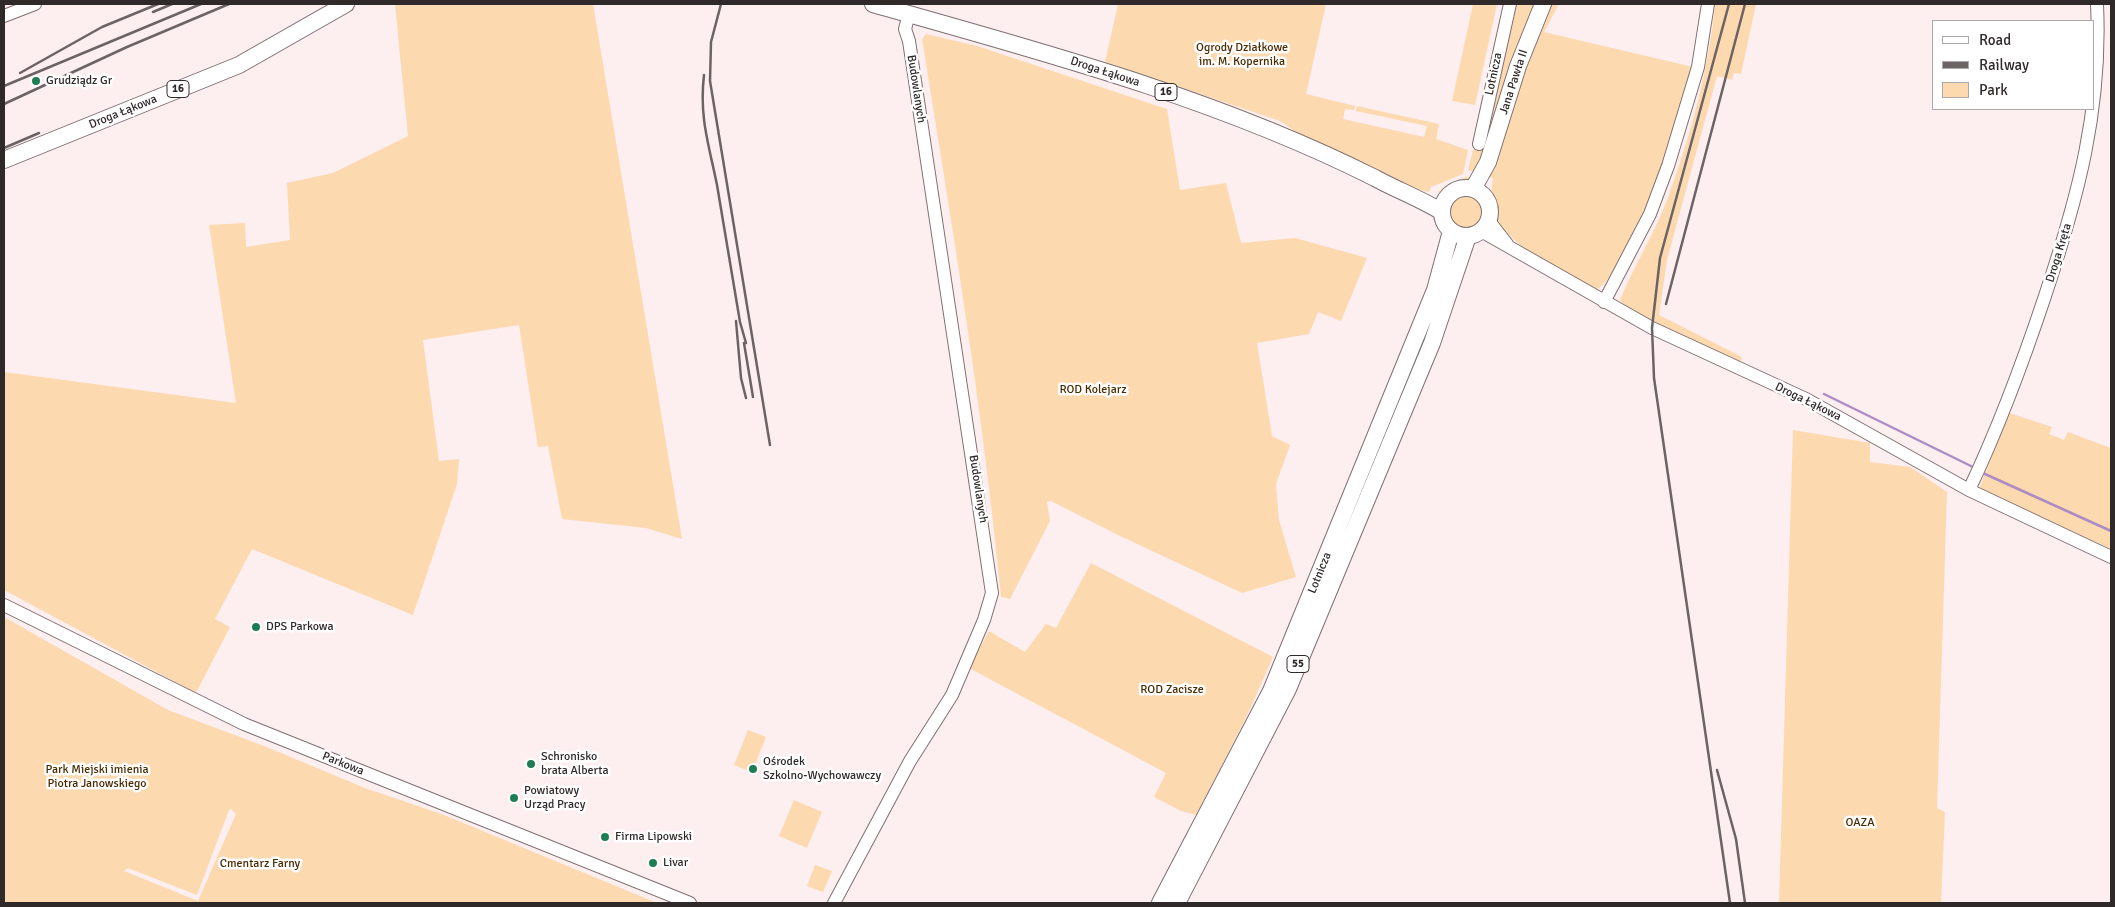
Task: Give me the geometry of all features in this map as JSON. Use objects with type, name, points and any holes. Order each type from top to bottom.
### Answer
[{"type":"main road","name":"Droga Łąkowa","points":[[4,160],[239,65],[346,4]]},
{"type":"main road","name":"Droga Łąkowa","points":[[873,4],[1084,64],[1166,92],[1294,139],[1412,196],[1444,205]]},
{"type":"main road","name":"Jana Pawła II","points":[[1478,192],[1518,66],[1543,4]]},
{"type":"main road","name":"16","points":[[1444,205],[1461,189],[1478,192]]},
{"type":"main road","points":[[1444,205],[1446,226],[1452,231],[1479,229],[1490,207],[1478,192]]},
{"type":"main road","name":"Lotnicza","points":[[1178,903],[1288,689],[1479,229]]},
{"type":"main road","name":"Lotnicza","points":[[1160,903],[1252,729],[1282,665],[1435,290],[1452,231]]},
{"type":"street","points":[[4,16],[35,4]]},
{"type":"street","name":"Lotnicza","points":[[1479,144],[1510,4]]},
{"type":"street","points":[[1604,302],[1650,214],[1670,158],[1698,67],[1708,4]]},
{"type":"street","name":"Droga Kręta","points":[[2095,105],[2099,35],[2097,4]]},
{"type":"street","name":"Budowlanych","points":[[834,903],[910,760],[952,695],[984,620],[992,593],[909,41],[905,30],[909,14]]},
{"type":"street","name":"Droga Kręta","points":[[1969,490],[1994,437],[2037,321],[2081,181],[2094,110]]},
{"type":"street","name":"Droga Łąkowa","points":[[1479,229],[1507,244],[1533,262],[1652,328],[1806,399],[1969,490],[2111,557]]},
{"type":"street","name":"Parkowa","points":[[4,605],[244,724],[690,903]]},
{"type":"green space","points":[[395,4],[593,4],[682,539],[646,528],[562,519],[548,446],[538,447],[519,325],[423,340],[439,461],[459,459],[457,484],[413,615],[252,549],[215,619],[230,627],[196,693],[4,590],[4,372],[236,403],[209,225],[245,223],[246,247],[290,240],[287,183],[333,173],[408,136]]},
{"type":"green space","name":"Ogrody Działkowe im. M. Kopernika","points":[[1118,4],[1326,4],[1306,94],[1355,106],[1354,110],[1345,109],[1343,119],[1424,137],[1427,126],[1356,111],[1357,106],[1439,124],[1436,139],[1468,150],[1463,174],[1431,187],[1429,192],[1404,186],[1298,133],[1280,121],[1105,62]]},
{"type":"green space","points":[[1473,4],[1497,4],[1475,105],[1452,101]]},
{"type":"green space","points":[[1515,4],[1559,4],[1544,32],[1693,67],[1663,162],[1645,209],[1615,269],[1609,278],[1596,290],[1525,250],[1496,222],[1491,195],[1493,178],[1468,170],[1473,150],[1482,146]]},
{"type":"green space","points":[[1715,4],[1756,4],[1741,74],[1734,73],[1732,80],[1717,76],[1667,260],[1659,315],[1742,357],[1740,364],[1630,310],[1620,300],[1662,213],[1683,152],[1703,78]]},
{"type":"green space","name":"ROD Kolejarz","points":[[926,34],[977,46],[1167,109],[1180,190],[1226,183],[1241,243],[1295,238],[1367,258],[1341,321],[1318,312],[1309,334],[1257,343],[1272,436],[1290,445],[1276,484],[1279,520],[1296,577],[1242,593],[1118,535],[1051,501],[1047,502],[1050,521],[1010,599],[1001,597],[976,387],[922,39]]},
{"type":"green space","points":[[1466,177],[1472,177],[1472,180],[1437,193],[1445,186]]},
{"type":"green space","points":[[1466,192],[1479,198],[1485,211],[1479,224],[1466,230],[1453,224],[1447,211],[1453,198]]},
{"type":"green space","points":[[2009,413],[2052,427],[2049,434],[2064,440],[2068,432],[2111,448],[2111,549],[1979,489]]},
{"type":"green space","name":"OAZA","points":[[1793,430],[1870,443],[1870,462],[1910,467],[1947,492],[1937,808],[1945,812],[1941,903],[1779,903]]},
{"type":"green space","name":"ROD Zacisze","points":[[1091,563],[1273,657],[1246,718],[1196,815],[1181,811],[1154,797],[1166,773],[969,668],[989,631],[1025,652],[1046,624],[1056,628]]},
{"type":"green space","points":[[4,617],[168,710],[264,746],[365,788],[444,815],[657,903],[4,903]],"holes":[[[231,809],[236,814],[198,901],[124,871],[128,868],[197,895],[229,810]]]},
{"type":"green space","points":[[748,730],[766,737],[752,772],[734,765]]},
{"type":"green space","points":[[794,800],[822,812],[807,848],[779,836]]},
{"type":"green space","points":[[815,865],[832,871],[823,892],[807,886]]},
{"type":"waterway","points":[[1824,394],[1975,468]]},
{"type":"waterway","points":[[1985,474],[2111,531]]},
{"type":"railway","points":[[20,73],[102,27],[158,4]]},
{"type":"railway","points":[[153,12],[172,4]]},
{"type":"railway","points":[[4,86],[201,4]]},
{"type":"railway","points":[[4,104],[127,47],[229,4]]},
{"type":"railway","points":[[721,4],[711,42],[710,81],[770,445]]},
{"type":"railway","points":[[1729,4],[1660,258],[1652,328],[1654,378],[1730,903]]},
{"type":"railway","points":[[1666,304],[1745,4]]},
{"type":"railway","points":[[704,75],[703,104],[706,131],[740,322],[746,343]]},
{"type":"railway","points":[[4,148],[39,133]]},
{"type":"railway","points":[[736,321],[741,378],[746,398]]},
{"type":"railway","points":[[744,343],[753,397]]},
{"type":"railway","points":[[1717,770],[1736,839],[1745,903]]},
{"type":"place","name":"Grudziądz Gr","points":[[36,81]]},
{"type":"place","name":"DPS Parkowa","points":[[256,627]]},
{"type":"place","name":"Schronisko brata Alberta","points":[[531,764]]},
{"type":"place","name":"Ośrodek Szkolno-Wychowawczy","points":[[753,769]]},
{"type":"place","name":"Powiatowy Urząd Pracy","points":[[514,798]]},
{"type":"place","name":"Firma Lipowski","points":[[605,837]]},
{"type":"place","name":"Livar","points":[[653,863]]},
{"type":"park label","name":"Park Miejski imienia Piotra Janowskiego","points":[[97,777]]},
{"type":"park label","name":"Cmentarz Farny","points":[[260,864]]}]
